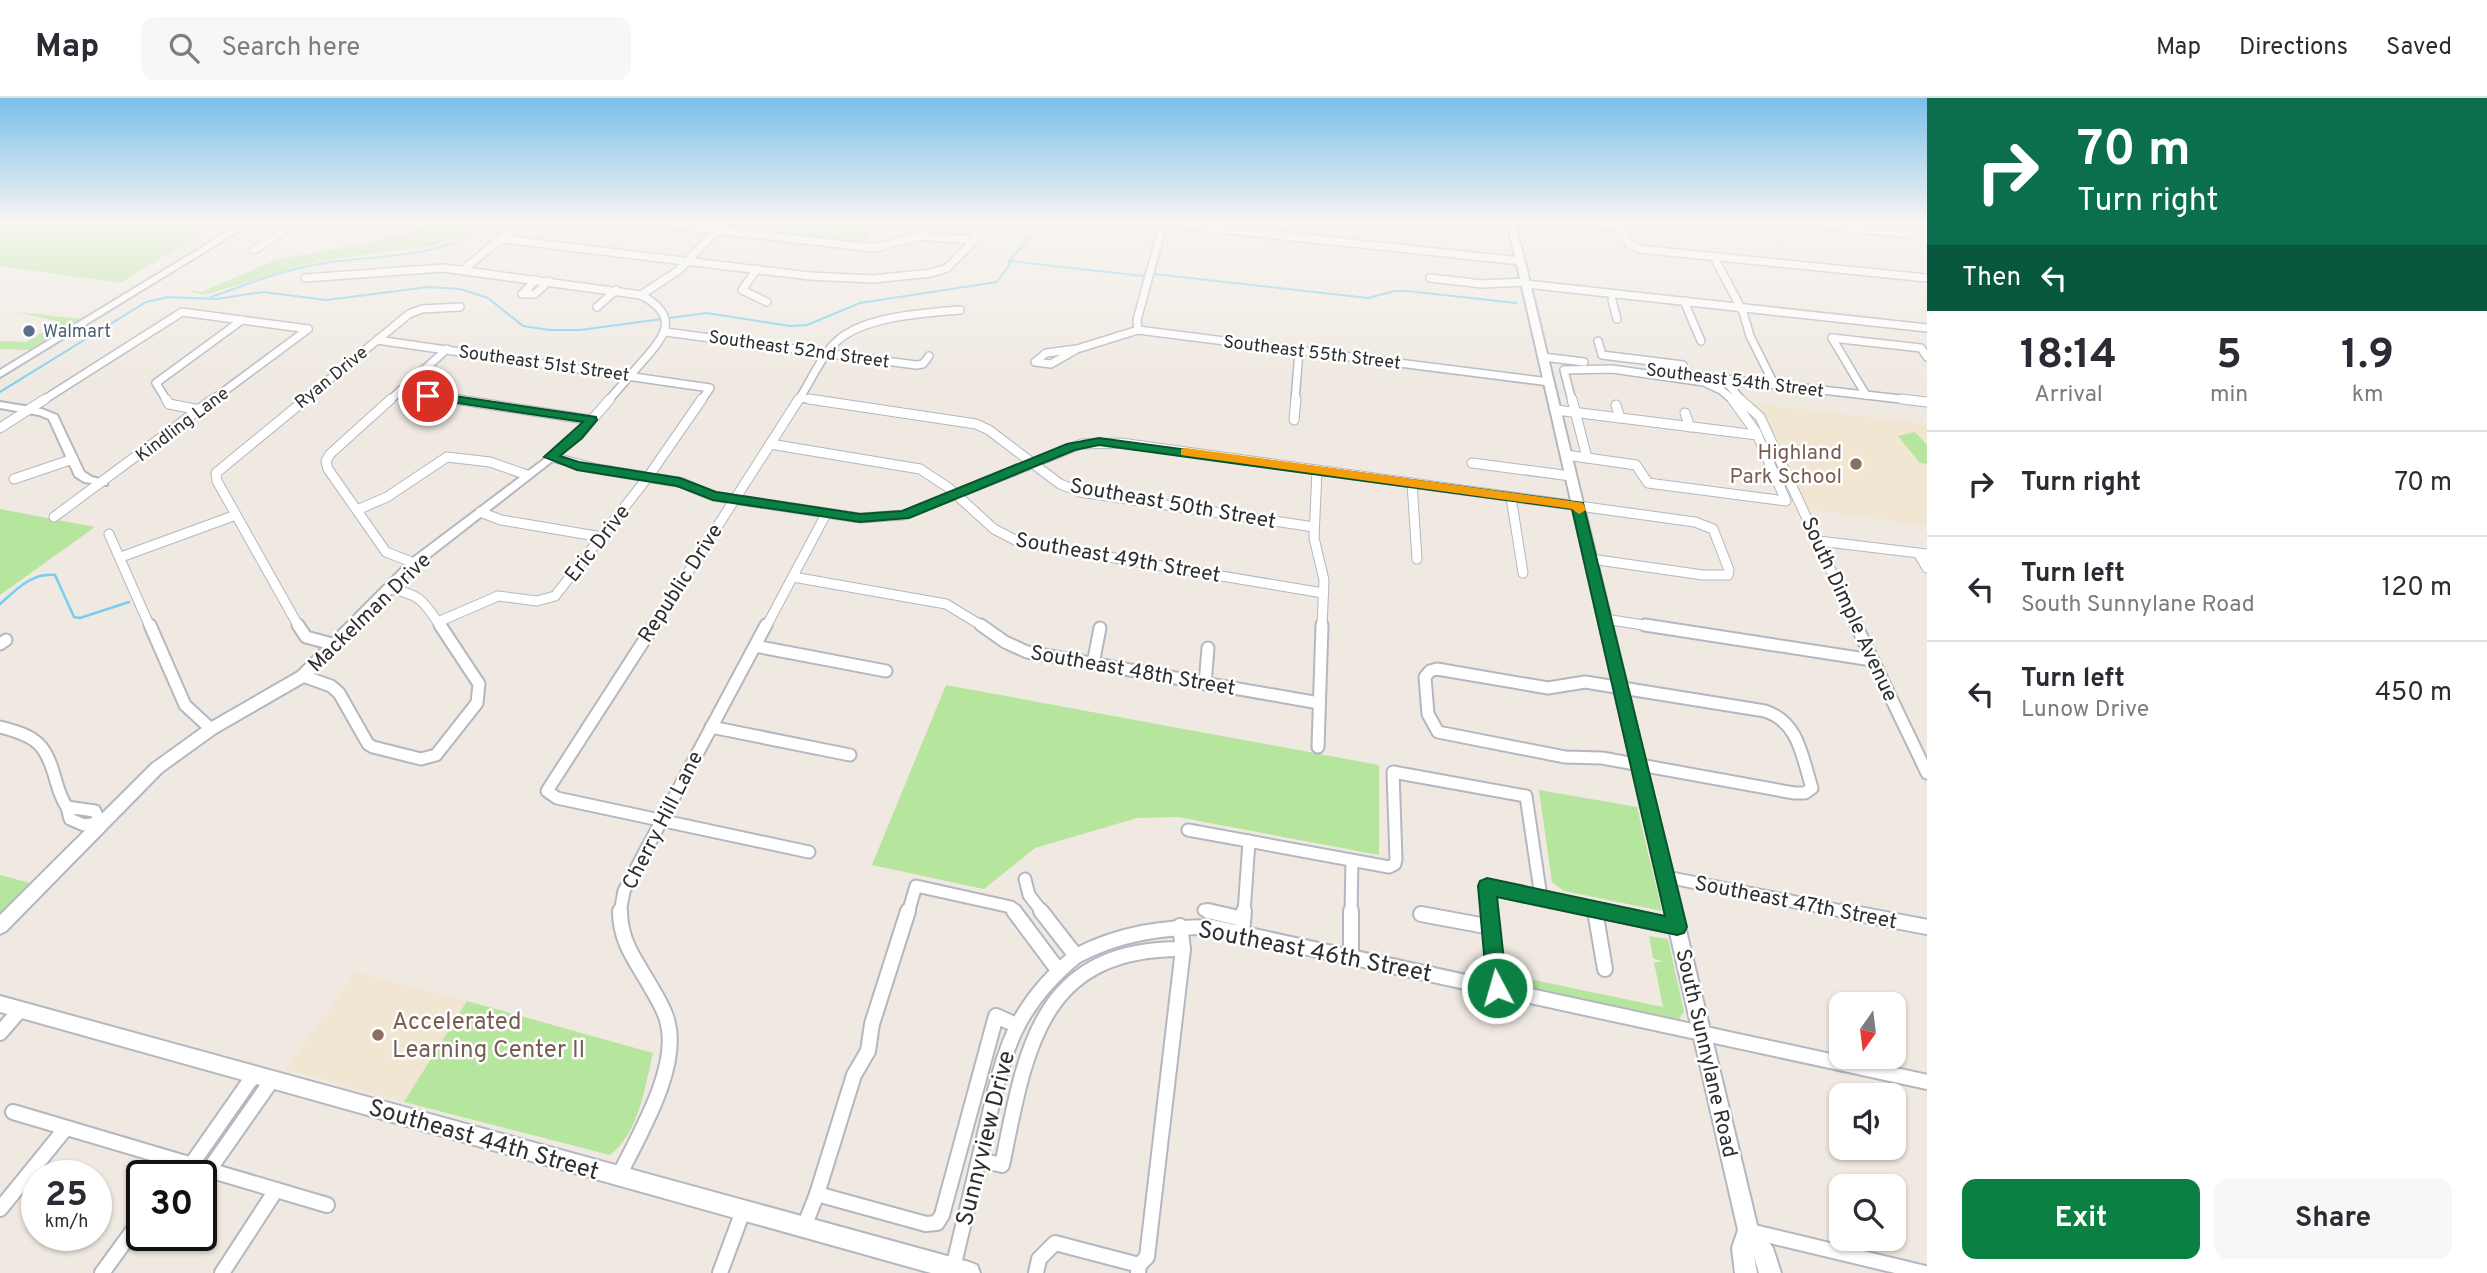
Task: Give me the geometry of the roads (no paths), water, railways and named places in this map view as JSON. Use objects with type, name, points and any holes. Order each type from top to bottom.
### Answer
[{"type":"main road","points":[[0,374],[161,276]]},
{"type":"main road","name":"South Sunnylane Road","points":[[1524,276],[1748,1230],[1766,1255],[1770,1273]]},
{"type":"main road","points":[[0,405],[29,409],[53,417],[83,477],[103,483]]},
{"type":"main road","name":"Mackelman Drive","points":[[0,926],[157,768],[211,729],[303,676],[414,563],[551,457]]},
{"type":"main road","name":"Southeast 44th Street","points":[[0,1004],[961,1271]]},
{"type":"main road","name":"South Sunnylane Road","points":[[1746,1273],[1742,1248],[1748,1230]]},
{"type":"street","points":[[305,278],[331,276]]},
{"type":"street","points":[[506,276],[641,295],[672,276]]},
{"type":"street","points":[[752,276],[742,290],[751,298],[767,302]]},
{"type":"street","points":[[829,276],[862,279],[898,276]]},
{"type":"street","points":[[1138,330],[1137,320],[1149,276]]},
{"type":"street","points":[[1724,276],[1741,307],[1750,336],[1773,384]]},
{"type":"street","points":[[1905,276],[1927,278]]},
{"type":"street","points":[[1430,278],[1482,284],[1503,281],[1526,283],[1927,328]]},
{"type":"street","points":[[536,280],[522,294],[534,294],[549,281]]},
{"type":"street","points":[[597,307],[616,290]]},
{"type":"street","points":[[1580,290],[1582,297],[1643,304],[1640,297]]},
{"type":"street","name":"Mackelman Drive","points":[[551,457],[578,436],[656,348],[665,332],[666,318],[657,305],[641,295]]},
{"type":"street","points":[[1612,300],[1617,319]]},
{"type":"street","points":[[1684,301],[1702,341]]},
{"type":"street","name":"Ryan Drive","points":[[236,514],[215,476],[221,466],[417,310],[460,307]]},
{"type":"street","name":"Republic Drive","points":[[660,820],[557,798],[547,793],[836,342],[880,320],[960,310]]},
{"type":"street","points":[[0,428],[182,312],[242,320]]},
{"type":"street","points":[[200,410],[169,404],[156,383],[242,320]]},
{"type":"street","name":"Kindling Lane","points":[[54,517],[308,329],[242,320]]},
{"type":"street","name":"Southeast 55th Street","points":[[1077,349],[1138,330],[1549,382]]},
{"type":"street","name":"Southeast 52nd Street","points":[[665,332],[916,365],[923,364],[929,356]]},
{"type":"street","points":[[1866,395],[1832,338],[1921,348],[1927,357]]},
{"type":"street","name":"Southeast 51st Street","points":[[377,340],[710,388]]},
{"type":"street","points":[[1598,341],[1603,363]]},
{"type":"street","points":[[414,563],[386,552],[328,469],[327,460],[447,349]]},
{"type":"street","points":[[1294,419],[1299,351]]},
{"type":"street","points":[[1543,357],[1603,363],[1683,365],[1687,374]]},
{"type":"street","points":[[1566,455],[1587,458],[1636,465],[1648,482],[1786,501],[1745,411],[1716,386],[1675,376],[1603,363],[1564,370],[1587,458]]},
{"type":"street","name":"Southeast 54th Street","points":[[1675,376],[1687,374],[1927,402]]},
{"type":"street","name":"South Dimple Avenue","points":[[1724,379],[1737,396],[1760,417],[1927,773]]},
{"type":"street","name":"Eric Drive","points":[[438,622],[499,596],[537,601],[555,596],[648,477],[710,388]]},
{"type":"street","points":[[400,391],[591,420]]},
{"type":"street","name":"Southeast 50th Street","points":[[801,398],[976,424],[989,430],[1060,484],[1080,492],[1314,527]]},
{"type":"street","points":[[1616,404],[1620,418]]},
{"type":"street","points":[[1556,410],[1757,435]]},
{"type":"street","points":[[1685,413],[1690,427]]},
{"type":"street","points":[[551,457],[581,467],[680,482],[704,494],[860,518],[904,515],[1081,444],[1108,442],[1695,522],[1713,529],[1728,563],[1728,575],[1703,575],[1591,559]]},
{"type":"street","name":"Southeast 49th Street","points":[[770,444],[920,469],[956,494],[994,529],[1019,542],[1323,593]]},
{"type":"street","points":[[357,510],[387,497],[447,457],[490,462],[527,475]]},
{"type":"street","points":[[14,479],[73,460]]},
{"type":"street","points":[[1472,463],[1571,476]]},
{"type":"street","points":[[1317,470],[1315,546],[1324,574],[1318,747]]},
{"type":"street","points":[[1412,483],[1417,559]]},
{"type":"street","points":[[1511,497],[1523,573]]},
{"type":"street","points":[[480,512],[501,520],[602,537]]},
{"type":"street","name":"Cherry Hill Lane","points":[[619,1177],[667,1064],[669,1026],[653,987],[625,947],[619,916],[630,876],[826,513]]},
{"type":"street","points":[[121,557],[236,514],[302,633],[306,637],[336,645]]},
{"type":"street","points":[[109,534],[185,705],[211,729]]},
{"type":"street","points":[[1819,541],[1923,553],[1927,568]]},
{"type":"street","name":"Southeast 48th Street","points":[[793,577],[946,604],[963,611],[1011,647],[1038,655],[1319,703]]},
{"type":"street","points":[[303,676],[331,686],[339,693],[373,747],[421,758],[431,757],[440,751],[477,703],[479,684],[417,595],[390,589]]},
{"type":"street","points":[[1605,619],[1872,660]]},
{"type":"street","points":[[1093,664],[1100,628]]},
{"type":"street","points":[[755,646],[886,671]]},
{"type":"street","points":[[1205,684],[1208,648]]},
{"type":"street","points":[[1437,669],[1548,688],[1585,682],[1621,688],[1765,711],[1780,716],[1793,731],[1812,788],[1805,793],[1602,758],[1565,757],[1449,736],[1437,732],[1431,726],[1425,677],[1430,671],[1437,669]]},
{"type":"street","points":[[0,727],[30,734],[42,744],[48,754],[70,819],[84,825],[100,823],[95,811],[67,807]]},
{"type":"street","points":[[711,727],[850,755]]},
{"type":"street","points":[[1188,830],[1384,867],[1395,864],[1393,772],[1526,796],[1541,897]]},
{"type":"street","points":[[75,821],[88,809]]},
{"type":"street","points":[[660,820],[809,852]]},
{"type":"street","points":[[1242,933],[1249,841]]},
{"type":"street","points":[[1351,957],[1352,861]]},
{"type":"street","name":"Southeast 47th Street","points":[[1665,877],[1927,927]]},
{"type":"street","points":[[1025,879],[1029,895],[1076,956]]},
{"type":"street","points":[[804,1227],[854,1075],[862,1068],[872,1034],[872,1024],[916,886],[1011,907],[1058,970]]},
{"type":"street","points":[[1497,988],[1487,886],[1677,927]]},
{"type":"street","points":[[1595,909],[1605,969]]},
{"type":"street","points":[[1204,910],[1243,919]]},
{"type":"street","points":[[1421,914],[1491,928]]},
{"type":"street","points":[[1037,1273],[1039,1259],[1055,1243],[1139,1269],[1146,1257],[1183,965],[1180,926]]},
{"type":"street","name":"Southeast 46th Street","points":[[1076,956],[1107,940],[1140,930],[1180,926],[1212,927],[1927,1082]]},
{"type":"street","points":[[979,1160],[1002,1165],[1032,1040],[1043,1018],[1061,994],[1084,973],[1107,960],[1134,950],[1158,947],[1183,949]]},
{"type":"street","name":"Sunnyview Drive","points":[[961,1271],[968,1206],[1004,1054],[1029,1002],[1058,970],[1076,956]]},
{"type":"street","points":[[0,1033],[20,1010]]},
{"type":"street","points":[[817,1194],[932,1225],[940,1220],[990,1029],[996,1016],[1016,1025]]},
{"type":"street","points":[[190,1160],[263,1078]]},
{"type":"street","points":[[216,1160],[233,1136],[263,1078]]},
{"type":"street","points":[[13,1112],[173,1160]]},
{"type":"street","points":[[0,1209],[66,1128]]},
{"type":"street","points":[[215,1131],[233,1136]]},
{"type":"street","points":[[217,1172],[327,1205]]},
{"type":"street","points":[[222,1273],[276,1190]]},
{"type":"street","points":[[946,1200],[968,1206]]},
{"type":"street","points":[[720,1273],[743,1211]]},
{"type":"street","points":[[1748,1230],[1925,1273]]},
{"type":"street","points":[[102,1273],[126,1240]]},
{"type":"waterway","points":[[211,297],[271,276]]},
{"type":"waterway","points":[[0,392],[146,302],[168,297],[216,299],[263,292],[326,300],[429,287],[460,289],[488,298],[523,326],[550,330],[580,330],[707,313],[790,326],[807,325],[860,303],[997,282],[1001,276]]},
{"type":"waterway","points":[[1170,276],[1368,298],[1395,291],[1407,291],[1516,303]]},
{"type":"waterway","points":[[0,604],[25,583],[47,575],[55,575],[74,617],[80,618],[129,602]]},
{"type":"place","name":"Walmart","points":[[29,331]]},
{"type":"place","name":"Highland Park School","points":[[1856,464]]},
{"type":"place","name":"Accelerated Learning Center II","points":[[378,1035]]}]
